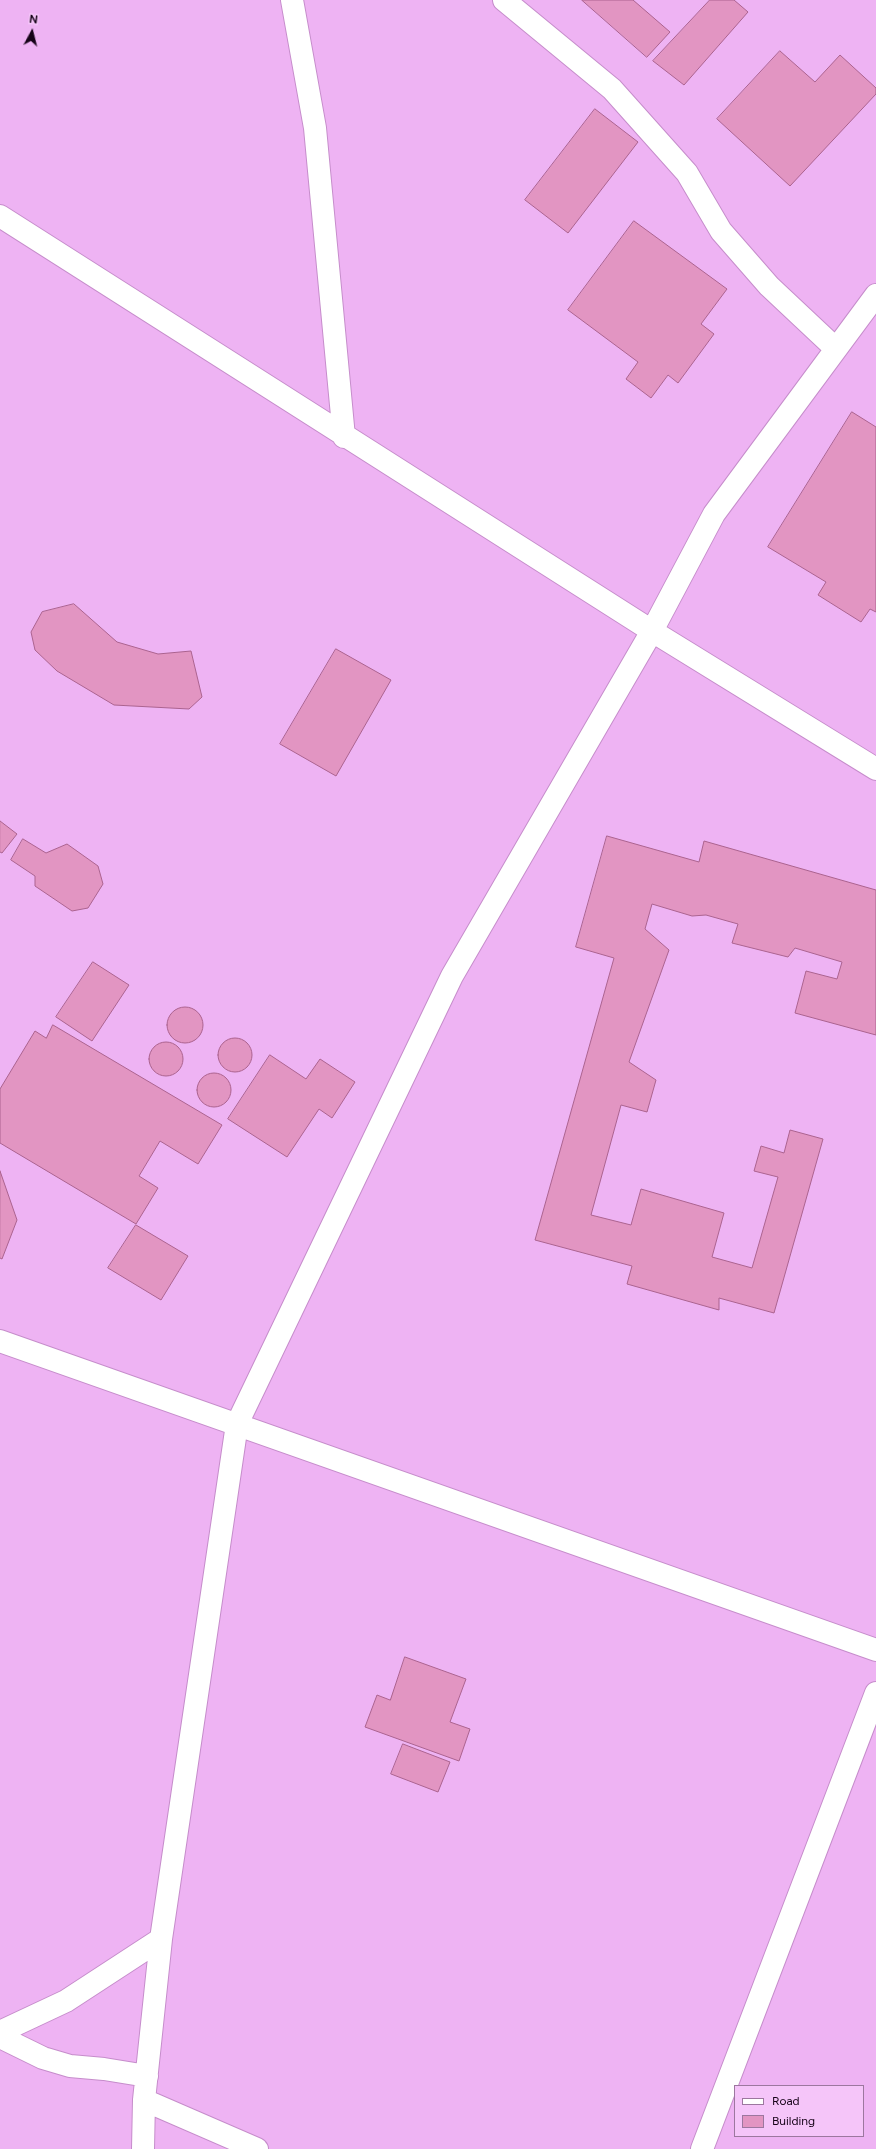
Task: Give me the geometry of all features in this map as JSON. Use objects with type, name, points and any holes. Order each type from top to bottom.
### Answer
[{"type":"street","points":[[292,0],[315,128],[344,437]]},
{"type":"street","points":[[504,0],[612,89],[687,173],[721,231],[769,286],[835,348]]},
{"type":"street","points":[[0,216],[344,437],[652,631],[876,769]]},
{"type":"street","points":[[143,2149],[144,2100],[161,1940],[237,1424],[452,976],[652,631],[714,514],[835,348],[876,295]]},
{"type":"street","points":[[0,1341],[876,1650]]},
{"type":"street","points":[[702,2149],[876,1693]]},
{"type":"street","points":[[0,2032],[66,2001],[161,1940]]},
{"type":"street","points":[[0,2037],[42,2058],[70,2066],[104,2069],[147,2076]]},
{"type":"street","points":[[144,2100],[257,2149]]},
{"type":"building","points":[[582,0],[633,0],[670,32],[647,57]]},
{"type":"building","points":[[710,0],[734,0],[748,12],[684,85],[653,61]]},
{"type":"building","points":[[780,51],[815,82],[840,55],[876,88],[876,94],[790,186],[717,119]]},
{"type":"building","points":[[595,109],[638,142],[568,233],[525,200]]},
{"type":"building","points":[[634,221],[727,289],[701,324],[714,334],[678,383],[668,375],[651,398],[626,379],[638,362],[568,310]]},
{"type":"building","points":[[852,412],[876,427],[876,612],[870,609],[861,622],[818,595],[826,582],[768,547]]},
{"type":"building","points":[[74,604],[117,642],[158,654],[191,651],[202,697],[189,709],[114,705],[57,671],[35,650],[31,632],[42,612]]},
{"type":"building","points":[[336,649],[391,680],[336,776],[280,744]]},
{"type":"building","points":[[0,821],[17,834],[2,853],[0,852]]},
{"type":"building","points":[[607,836],[699,862],[704,841],[876,890],[876,1035],[795,1013],[806,971],[837,979],[842,962],[795,948],[788,957],[732,943],[738,924],[706,915],[692,916],[652,904],[645,929],[669,950],[629,1062],[656,1080],[647,1112],[621,1105],[591,1215],[631,1225],[641,1189],[724,1213],[712,1257],[752,1268],[778,1177],[754,1171],[761,1146],[784,1153],[790,1130],[823,1139],[774,1313],[719,1298],[719,1310],[627,1284],[632,1266],[535,1240],[614,958],[576,947]]},
{"type":"building","points":[[23,839],[46,853],[67,844],[98,866],[103,884],[88,908],[72,911],[35,886],[35,876],[11,860]]},
{"type":"building","points":[[93,962],[129,985],[92,1041],[56,1017]]},
{"type":"building","points":[[189,1007],[198,1012],[202,1018],[202,1032],[198,1038],[189,1043],[181,1043],[172,1038],[168,1032],[167,1021],[172,1012],[178,1008]]},
{"type":"building","points":[[53,1025],[222,1125],[198,1164],[160,1141],[139,1176],[158,1188],[136,1224],[0,1143],[0,1089],[35,1031],[46,1038]]},
{"type":"building","points":[[232,1038],[238,1038],[242,1039],[249,1045],[252,1055],[251,1062],[245,1069],[238,1072],[232,1072],[228,1071],[221,1065],[218,1058],[218,1052],[219,1048],[225,1041]]},
{"type":"building","points":[[163,1042],[169,1042],[173,1043],[180,1049],[183,1059],[182,1066],[176,1073],[169,1076],[163,1076],[159,1075],[152,1069],[149,1062],[149,1056],[150,1052],[156,1045]]},
{"type":"building","points":[[270,1055],[306,1079],[320,1059],[355,1082],[332,1118],[319,1109],[287,1157],[228,1119]]},
{"type":"building","points":[[211,1073],[217,1073],[221,1074],[228,1080],[231,1090],[230,1097],[224,1104],[217,1107],[211,1107],[207,1106],[200,1100],[197,1093],[197,1087],[198,1083],[204,1076]]},
{"type":"building","points":[[0,1171],[17,1220],[2,1259],[0,1258]]},
{"type":"building","points":[[136,1225],[188,1256],[161,1300],[108,1268]]},
{"type":"building","points":[[405,1657],[466,1679],[450,1722],[470,1729],[459,1761],[365,1727],[377,1695],[390,1700]]},
{"type":"building","points":[[403,1744],[450,1762],[438,1792],[391,1774]]}]
